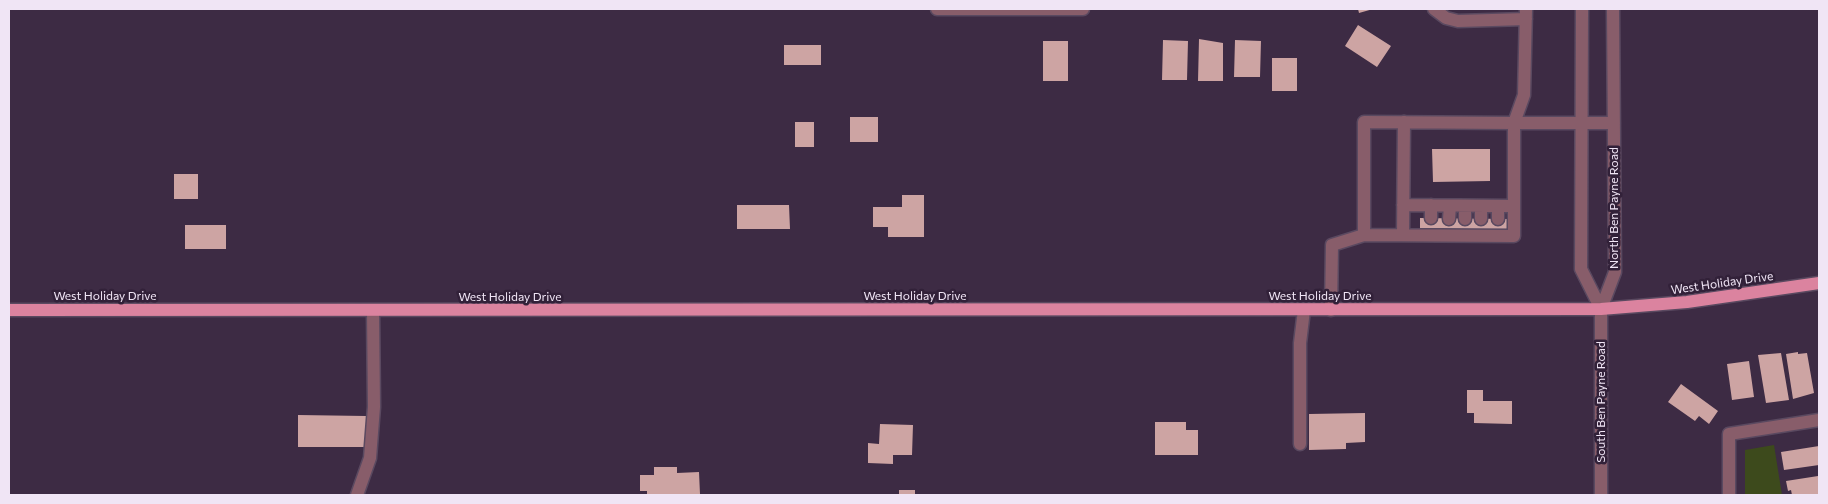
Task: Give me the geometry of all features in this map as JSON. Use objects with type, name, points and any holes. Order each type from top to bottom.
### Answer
[{"type":"main road","name":"West Holiday Drive","points":[[9,310],[1600,309],[1687,302],[1819,283]]},
{"type":"street","points":[[937,9],[1083,9]]},
{"type":"street","points":[[1331,310],[1332,245],[1364,235],[1403,235],[1431,222],[1498,223],[1514,236],[1514,123],[1524,95],[1526,14],[1458,21],[1446,18],[1434,9]]},
{"type":"street","points":[[1582,9],[1581,270],[1600,309]]},
{"type":"street","name":"North Ben Payne Road","points":[[1600,309],[1615,272],[1614,9]]},
{"type":"street","points":[[1364,235],[1364,122],[1614,123]]},
{"type":"street","points":[[1403,235],[1404,122]]},
{"type":"street","points":[[1403,206],[1431,222],[1498,223]]},
{"type":"street","points":[[1498,223],[1514,206]]},
{"type":"street","name":"South Ben Payne Road","points":[[1600,309],[1601,495]]},
{"type":"street","points":[[1300,444],[1300,343],[1304,310]]},
{"type":"street","points":[[357,495],[370,458],[374,407],[373,311]]},
{"type":"street","points":[[1729,495],[1729,434],[1819,420]]},
{"type":"green space","points":[[1774,445],[1782,495],[1745,495],[1745,450]]},
{"type":"building","points":[[1358,9],[1373,9],[1359,13]]},
{"type":"building","points":[[1358,25],[1391,46],[1377,67],[1345,46]]},
{"type":"building","points":[[1199,39],[1223,43],[1223,81],[1198,81]]},
{"type":"building","points":[[1163,40],[1188,41],[1187,80],[1162,80]]},
{"type":"building","points":[[1235,40],[1261,41],[1260,77],[1234,77]]},
{"type":"building","points":[[1043,41],[1068,41],[1068,81],[1043,81]]},
{"type":"building","points":[[784,45],[821,45],[821,65],[784,65]]},
{"type":"building","points":[[1272,58],[1297,58],[1297,91],[1272,91]]},
{"type":"building","points":[[850,117],[878,117],[878,142],[850,142]]},
{"type":"building","points":[[795,122],[814,122],[814,147],[795,147]]},
{"type":"building","points":[[1432,149],[1490,149],[1490,181],[1433,182]]},
{"type":"building","points":[[174,174],[198,174],[198,199],[174,199]]},
{"type":"building","points":[[902,195],[924,195],[924,237],[888,237],[888,227],[873,227],[873,207],[902,207]]},
{"type":"building","points":[[737,205],[789,205],[790,229],[737,229]]},
{"type":"building","points":[[1420,218],[1511,219],[1511,230],[1420,230]]},
{"type":"building","points":[[185,225],[226,225],[226,249],[185,249]]},
{"type":"building","points":[[1798,352],[1798,354],[1807,353],[1814,393],[1793,399],[1786,354]]},
{"type":"building","points":[[1781,353],[1789,400],[1766,403],[1758,355]]},
{"type":"building","points":[[1749,361],[1754,397],[1732,400],[1727,364]]},
{"type":"building","points":[[1681,384],[1718,411],[1709,424],[1699,416],[1695,421],[1668,402]]},
{"type":"building","points":[[1467,390],[1483,390],[1483,401],[1512,401],[1512,424],[1474,423],[1474,413],[1467,413]]},
{"type":"building","points":[[1365,413],[1365,442],[1346,443],[1346,449],[1309,450],[1309,414]]},
{"type":"building","points":[[298,415],[366,416],[366,447],[298,447]]},
{"type":"building","points":[[1155,422],[1186,422],[1186,430],[1198,430],[1198,455],[1155,455]]},
{"type":"building","points":[[880,424],[913,425],[912,455],[893,455],[893,464],[868,463],[868,443],[879,444]]},
{"type":"building","points":[[1819,446],[1819,465],[1784,470],[1781,452]]},
{"type":"building","points":[[654,467],[677,467],[677,473],[699,472],[700,494],[647,495],[647,491],[640,491],[640,475],[654,475]]},
{"type":"building","points":[[1818,476],[1819,495],[1792,495],[1791,490],[1788,491],[1786,481]]},
{"type":"building","points":[[899,490],[915,490],[915,495],[899,495]]}]
